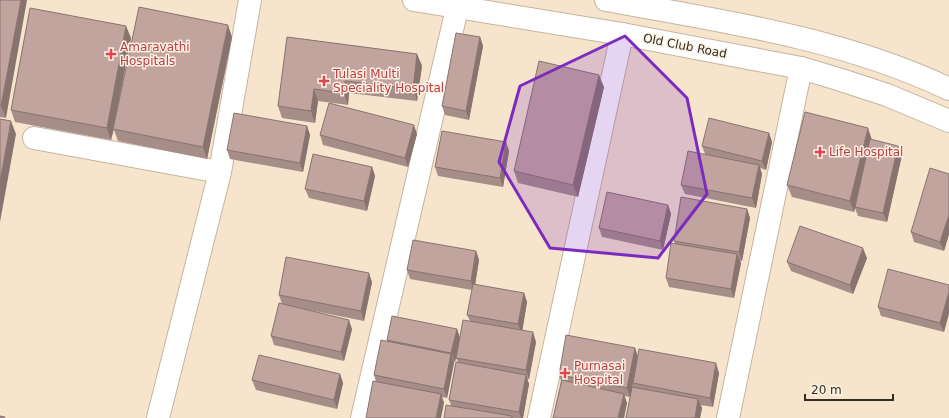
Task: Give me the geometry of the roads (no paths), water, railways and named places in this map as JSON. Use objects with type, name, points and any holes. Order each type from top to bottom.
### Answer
[{"type":"street","points":[[158,418],[220,172],[250,0]]},
{"type":"street","name":"Old Club Road","points":[[414,0],[458,3],[800,68],[887,95],[949,121]]},
{"type":"street","points":[[606,0],[650,4],[808,40],[863,55],[949,89]]},
{"type":"street","points":[[362,418],[458,3]]},
{"type":"street","points":[[539,418],[622,34]]},
{"type":"street","points":[[728,418],[800,68]]},
{"type":"street","points":[[34,138],[220,172]]},
{"type":"place","name":"Amaravathi Hospitals","points":[[111,54]]},
{"type":"place","name":"Tulasi Multi Speciality Hospital","points":[[324,81]]},
{"type":"place","name":"Life Hospital","points":[[820,152]]},
{"type":"place","name":"Purnasai Hospital","points":[[565,373]]}]
